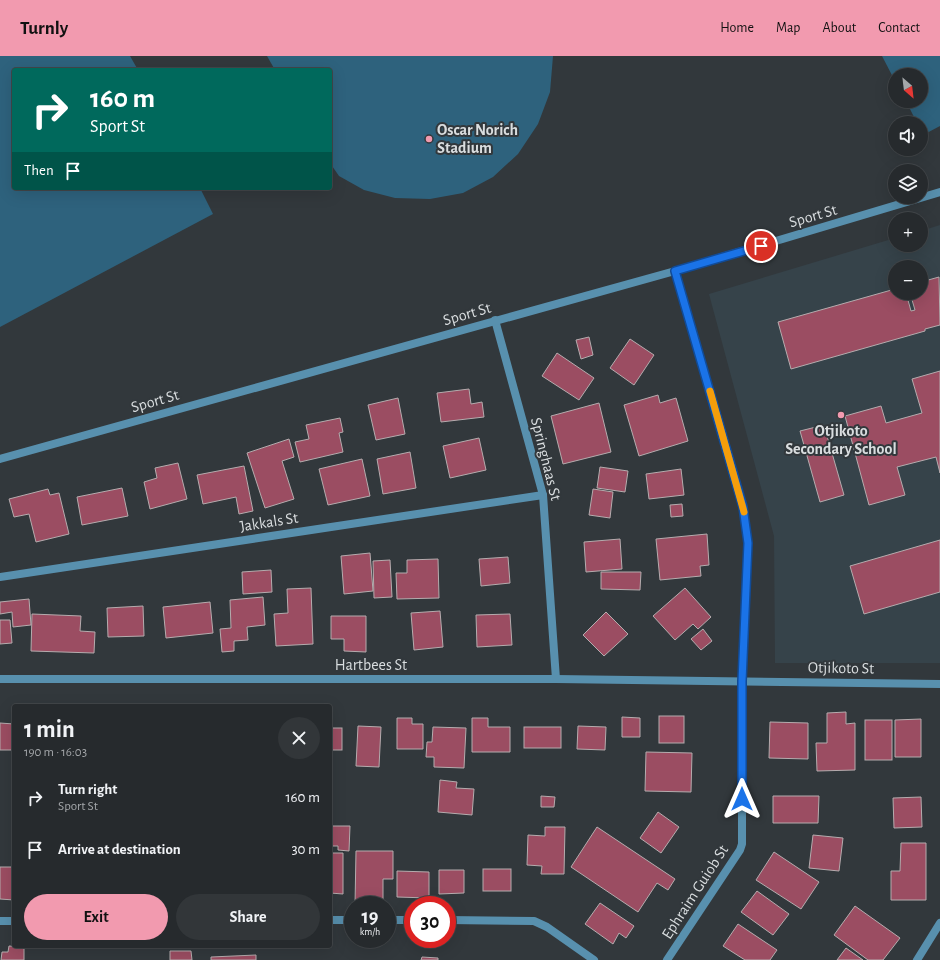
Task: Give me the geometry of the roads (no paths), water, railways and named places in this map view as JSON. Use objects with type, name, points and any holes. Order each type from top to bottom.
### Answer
[{"type":"street","name":"Sport St","points":[[0,459],[675,271],[940,192]]},
{"type":"street","name":"Ephraim Guiob St","points":[[668,960],[740,850],[742,681],[748,543],[743,507],[675,271]]},
{"type":"street","name":"Springhaas St","points":[[495,320],[543,495],[556,679]]},
{"type":"street","name":"Jakkals St","points":[[0,577],[543,495]]},
{"type":"street","name":"Hartbees St","points":[[0,679],[556,679],[742,681]]},
{"type":"street","name":"Otjikoto St","points":[[742,681],[940,684]]},
{"type":"street","points":[[332,920],[344,920]]},
{"type":"street","points":[[456,920],[534,921],[547,927],[594,960]]},
{"type":"street","points":[[0,921],[12,921]]},
{"type":"street","points":[[917,960],[940,923]]},
{"type":"place","name":"Oscar Norich Stadium","points":[[429,139]]},
{"type":"place","name":"Otjikoto Secondary School","points":[[841,415]]}]
